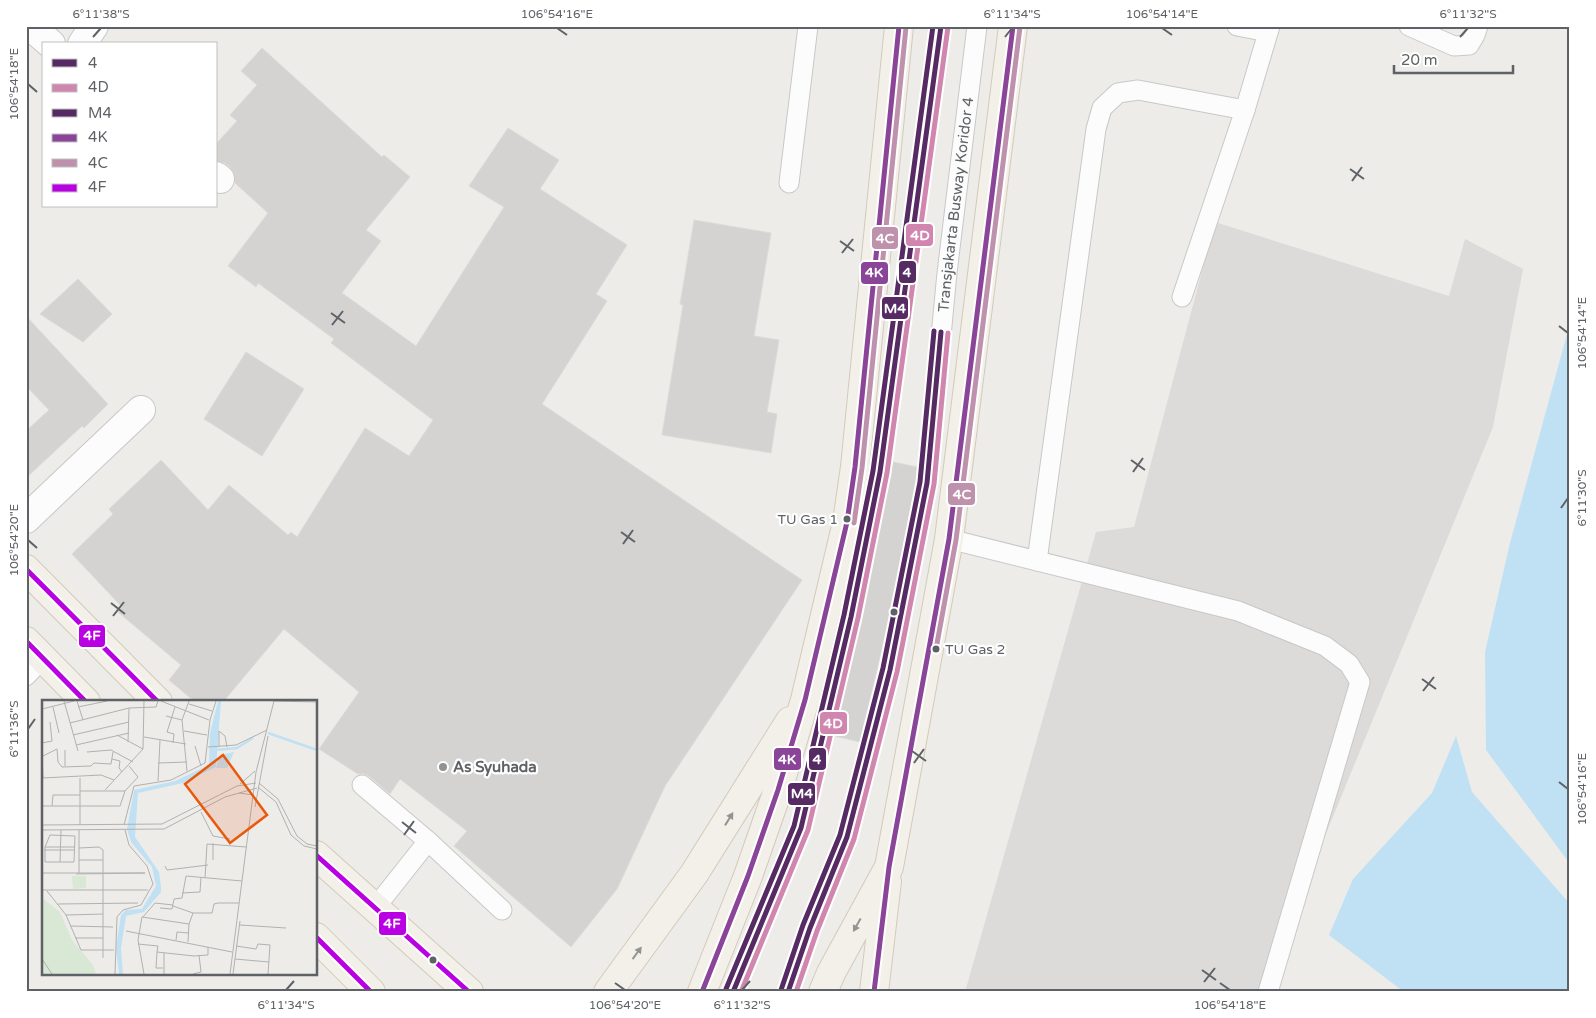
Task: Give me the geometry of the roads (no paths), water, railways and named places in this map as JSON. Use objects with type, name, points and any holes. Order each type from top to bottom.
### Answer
[{"type":"main road","points":[[702,992],[748,876],[778,790],[805,700],[847,522],[899,26]]},
{"type":"main road","points":[[874,992],[889,867],[949,539],[1013,26]]},
{"type":"main road","points":[[26,569],[148,699]]},
{"type":"main road","points":[[32,658],[84,700]]},
{"type":"main road","points":[[608,992],[694,874],[774,744],[805,700]]},
{"type":"main road","points":[[318,857],[469,992]]},
{"type":"main road","points":[[823,992],[831,973],[889,867]]},
{"type":"main road","points":[[318,939],[371,992]]},
{"type":"street","points":[[30,26],[49,42]]},
{"type":"street","points":[[83,42],[94,26]]},
{"type":"street","points":[[26,519],[141,410]]},
{"type":"lane","points":[[789,183],[808,26]]},
{"type":"lane","points":[[733,992],[801,828],[851,617],[880,472],[941,26]]},
{"type":"lane","name":"Transjakarta Busway Koridor 4","points":[[788,992],[810,928],[847,837],[890,670],[927,483],[947,273],[977,26]]},
{"type":"lane","points":[[1182,297],[1245,110],[1269,29],[1237,26]]},
{"type":"lane","points":[[1409,26],[1454,46],[1469,45],[1478,26]]},
{"type":"lane","points":[[1037,561],[1096,129],[1102,108],[1118,93],[1138,90],[1245,110]]},
{"type":"lane","points":[[949,539],[1238,611],[1325,646],[1348,664],[1360,682],[1268,992]]},
{"type":"lane","points":[[362,785],[428,841],[502,910]]},
{"type":"lane","points":[[375,908],[428,841]]},
{"type":"water","points":[[1570,323],[1570,864],[1486,750],[1485,652],[1510,543]]},
{"type":"water","points":[[1456,736],[1472,792],[1570,904],[1570,992],[1404,992],[1329,935],[1353,879],[1432,793]]},
{"type":"place","name":"TU Gas 1","points":[[847,519]]},
{"type":"place","name":"TU Gas 2","points":[[936,649]]},
{"type":"place","name":"As Syuhada","points":[[443,767]]}]
